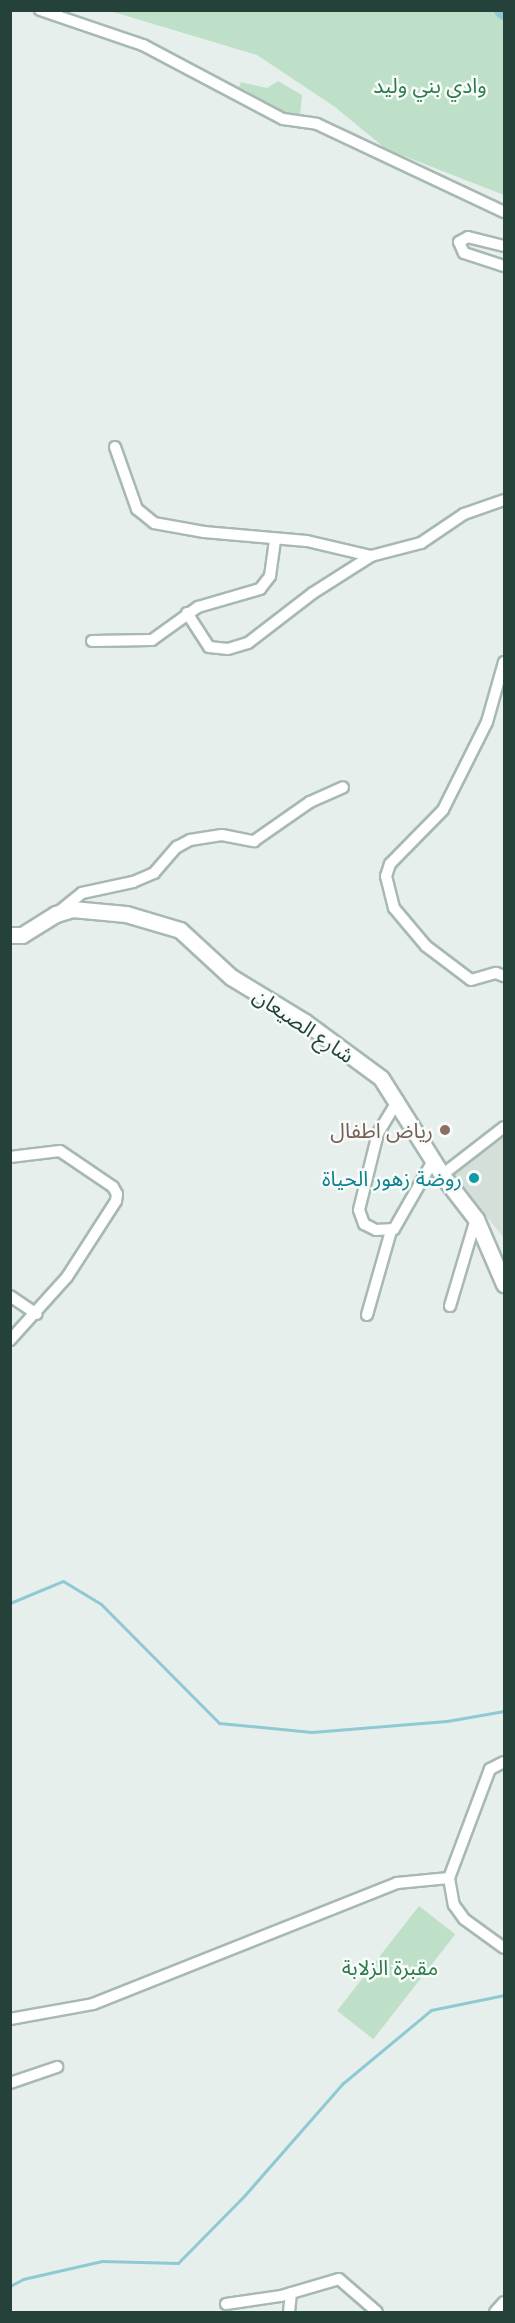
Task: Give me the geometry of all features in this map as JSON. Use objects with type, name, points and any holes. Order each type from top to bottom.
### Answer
[{"type":"main road","name":"شارع الصيعان","points":[[10,935],[22,935],[56,914],[72,909],[126,914],[180,930],[231,977],[305,1022],[381,1078],[398,1100],[442,1175],[476,1219],[504,1284]]},
{"type":"street","points":[[40,10],[142,45],[283,119],[317,124],[504,212]]},
{"type":"street","points":[[504,246],[468,237],[459,242],[464,252],[470,256],[504,266]]},
{"type":"street","points":[[115,447],[136,509],[154,523],[275,540],[307,541],[371,556]]},
{"type":"street","points":[[187,613],[209,647],[228,649],[248,643],[314,593],[371,556],[421,543],[464,514],[504,500]]},
{"type":"street","points":[[92,641],[152,640],[187,613],[214,600],[260,589],[272,570],[275,540]]},
{"type":"street","points":[[504,662],[487,722],[443,810],[390,864],[386,876],[394,908],[426,946],[471,980],[496,974],[504,976]]},
{"type":"street","points":[[56,914],[82,893],[133,882],[154,873],[177,847],[190,840],[222,835],[254,841],[310,802],[343,787]]},
{"type":"street","points":[[391,1231],[369,1228],[359,1210],[378,1133],[398,1100]]},
{"type":"street","points":[[442,1175],[504,1127]]},
{"type":"street","points":[[10,1157],[60,1151],[113,1187],[117,1194],[116,1201],[67,1277],[37,1314],[10,1340]]},
{"type":"street","points":[[368,1316],[391,1231],[398,1224],[433,1161]]},
{"type":"street","points":[[450,1306],[476,1219]]},
{"type":"street","points":[[10,1296],[37,1314]]},
{"type":"street","points":[[504,1762],[490,1769],[449,1878],[454,1905],[464,1919],[504,1948]]},
{"type":"street","points":[[10,2019],[93,2004],[397,1883],[449,1878]]},
{"type":"street","points":[[10,2083],[57,2067]]},
{"type":"street","points":[[226,2304],[291,2293],[339,2279],[377,2313]]},
{"type":"street","points":[[289,2313],[291,2293]]},
{"type":"street","points":[[495,2313],[504,2302]]},
{"type":"shaded area","points":[[504,1131],[504,1238],[450,1172]]},
{"type":"green space","name":"وادي بني وليد","points":[[110,11],[504,11],[504,195],[386,149],[335,107],[257,55]]},
{"type":"green space","points":[[278,81],[302,95],[300,117],[261,104],[246,90],[238,89],[241,82],[267,88]]},
{"type":"green space","name":"مقبرة الزلابة","points":[[419,1906],[455,1934],[373,2039],[337,2011]]},
{"type":"waterway","points":[[10,1603],[63,1581],[101,1604],[219,1723],[312,1732],[447,1721],[504,1711]]},
{"type":"waterway","points":[[10,2286],[23,2279],[102,2261],[178,2263],[244,2196],[342,2084],[431,2010],[504,1995]]},
{"type":"place","name":"رياض اطفال","points":[[445,1130]]},
{"type":"place","name":"روضة زهور الحياة","points":[[474,1178]]}]
